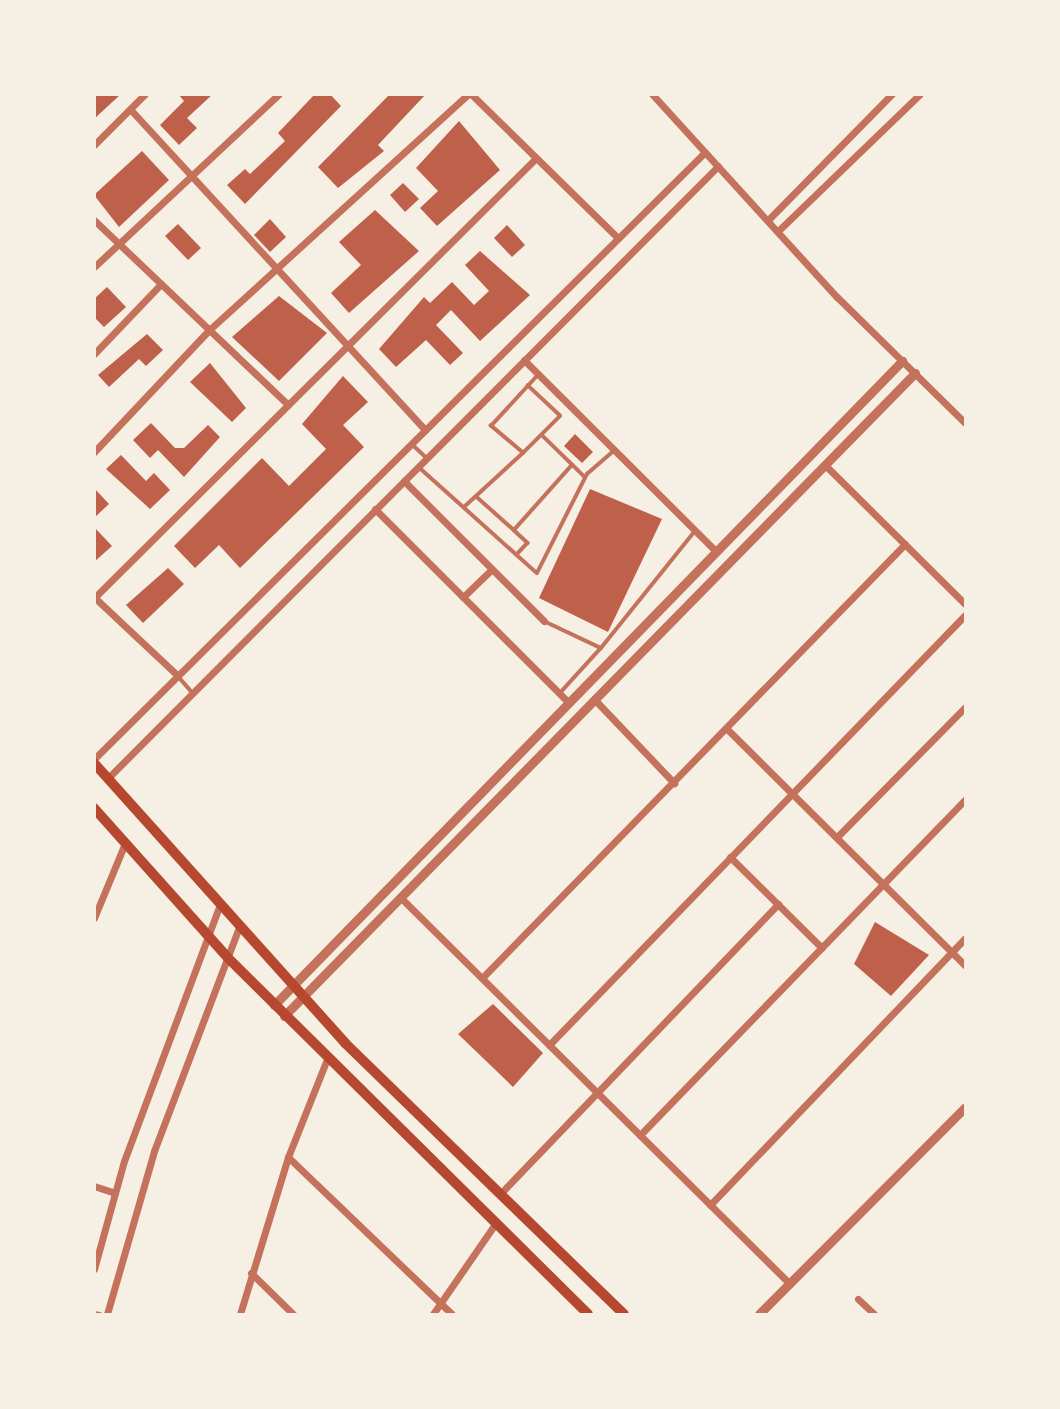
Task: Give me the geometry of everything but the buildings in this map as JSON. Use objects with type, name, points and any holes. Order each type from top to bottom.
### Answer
[{"type":"main road","points":[[94,761],[304,997],[624,1314]]},
{"type":"main road","points":[[94,808],[228,958],[284,1016],[588,1314]]},
{"type":"street","points":[[94,145],[145,94]]},
{"type":"street","points":[[94,267],[118,243],[194,179],[279,94]]},
{"type":"street","points":[[94,453],[209,330],[280,271],[469,94],[618,238]]},
{"type":"street","points":[[652,94],[902,361],[965,422]]},
{"type":"street","points":[[768,220],[892,94]]},
{"type":"street","points":[[778,231],[920,94]]},
{"type":"street","points":[[130,109],[425,430]]},
{"type":"street","points":[[94,761],[705,152]]},
{"type":"street","points":[[178,676],[95,597],[536,158]]},
{"type":"street","points":[[108,778],[718,166]]},
{"type":"street","points":[[94,220],[288,405]]},
{"type":"street","points":[[94,354],[161,284]]},
{"type":"street","points":[[524,360],[717,552]]},
{"type":"street","points":[[274,1005],[902,361]]},
{"type":"street","points":[[284,1016],[915,373]]},
{"type":"street","points":[[825,465],[965,604]]},
{"type":"street","points":[[404,481],[544,621]]},
{"type":"street","points":[[375,509],[569,703]]},
{"type":"street","points":[[482,978],[905,544]]},
{"type":"street","points":[[463,597],[492,569]]},
{"type":"street","points":[[549,1045],[965,615]]},
{"type":"street","points":[[595,700],[674,783]]},
{"type":"street","points":[[836,837],[965,707]]},
{"type":"street","points":[[726,728],[965,965]]},
{"type":"street","points":[[640,1135],[965,800]]},
{"type":"street","points":[[94,918],[125,843]]},
{"type":"street","points":[[730,858],[822,948]]},
{"type":"street","points":[[401,898],[790,1284]]},
{"type":"street","points":[[94,1269],[115,1193],[220,904]]},
{"type":"street","points":[[500,1194],[594,1090],[778,904]]},
{"type":"street","points":[[107,1314],[154,1151],[240,925]]},
{"type":"street","points":[[710,1205],[965,938]]},
{"type":"street","points":[[240,1314],[288,1157],[327,1059]]},
{"type":"street","points":[[759,1314],[965,1107]]},
{"type":"street","points":[[288,1157],[452,1314]]},
{"type":"street","points":[[94,1186],[115,1193]]},
{"type":"street","points":[[433,1314],[495,1224]]},
{"type":"street","points":[[251,1273],[293,1314]]},
{"type":"street","points":[[858,1298],[874,1314]]},
{"type":"lane","points":[[523,453],[491,426],[539,375]]},
{"type":"lane","points":[[464,507],[560,416],[528,386]]},
{"type":"lane","points":[[541,435],[585,477]]},
{"type":"lane","points":[[411,444],[427,458]]},
{"type":"lane","points":[[419,466],[537,573],[585,477],[614,450]]},
{"type":"lane","points":[[514,530],[572,465]]},
{"type":"lane","points":[[477,497],[528,543],[517,555]]},
{"type":"lane","points":[[559,693],[601,648],[695,530]]},
{"type":"lane","points":[[655,615],[667,626]]},
{"type":"lane","points":[[544,621],[601,648]]},
{"type":"lane","points":[[178,676],[192,693]]},
{"type":"lane","points":[[94,1313],[100,1314]]}]
